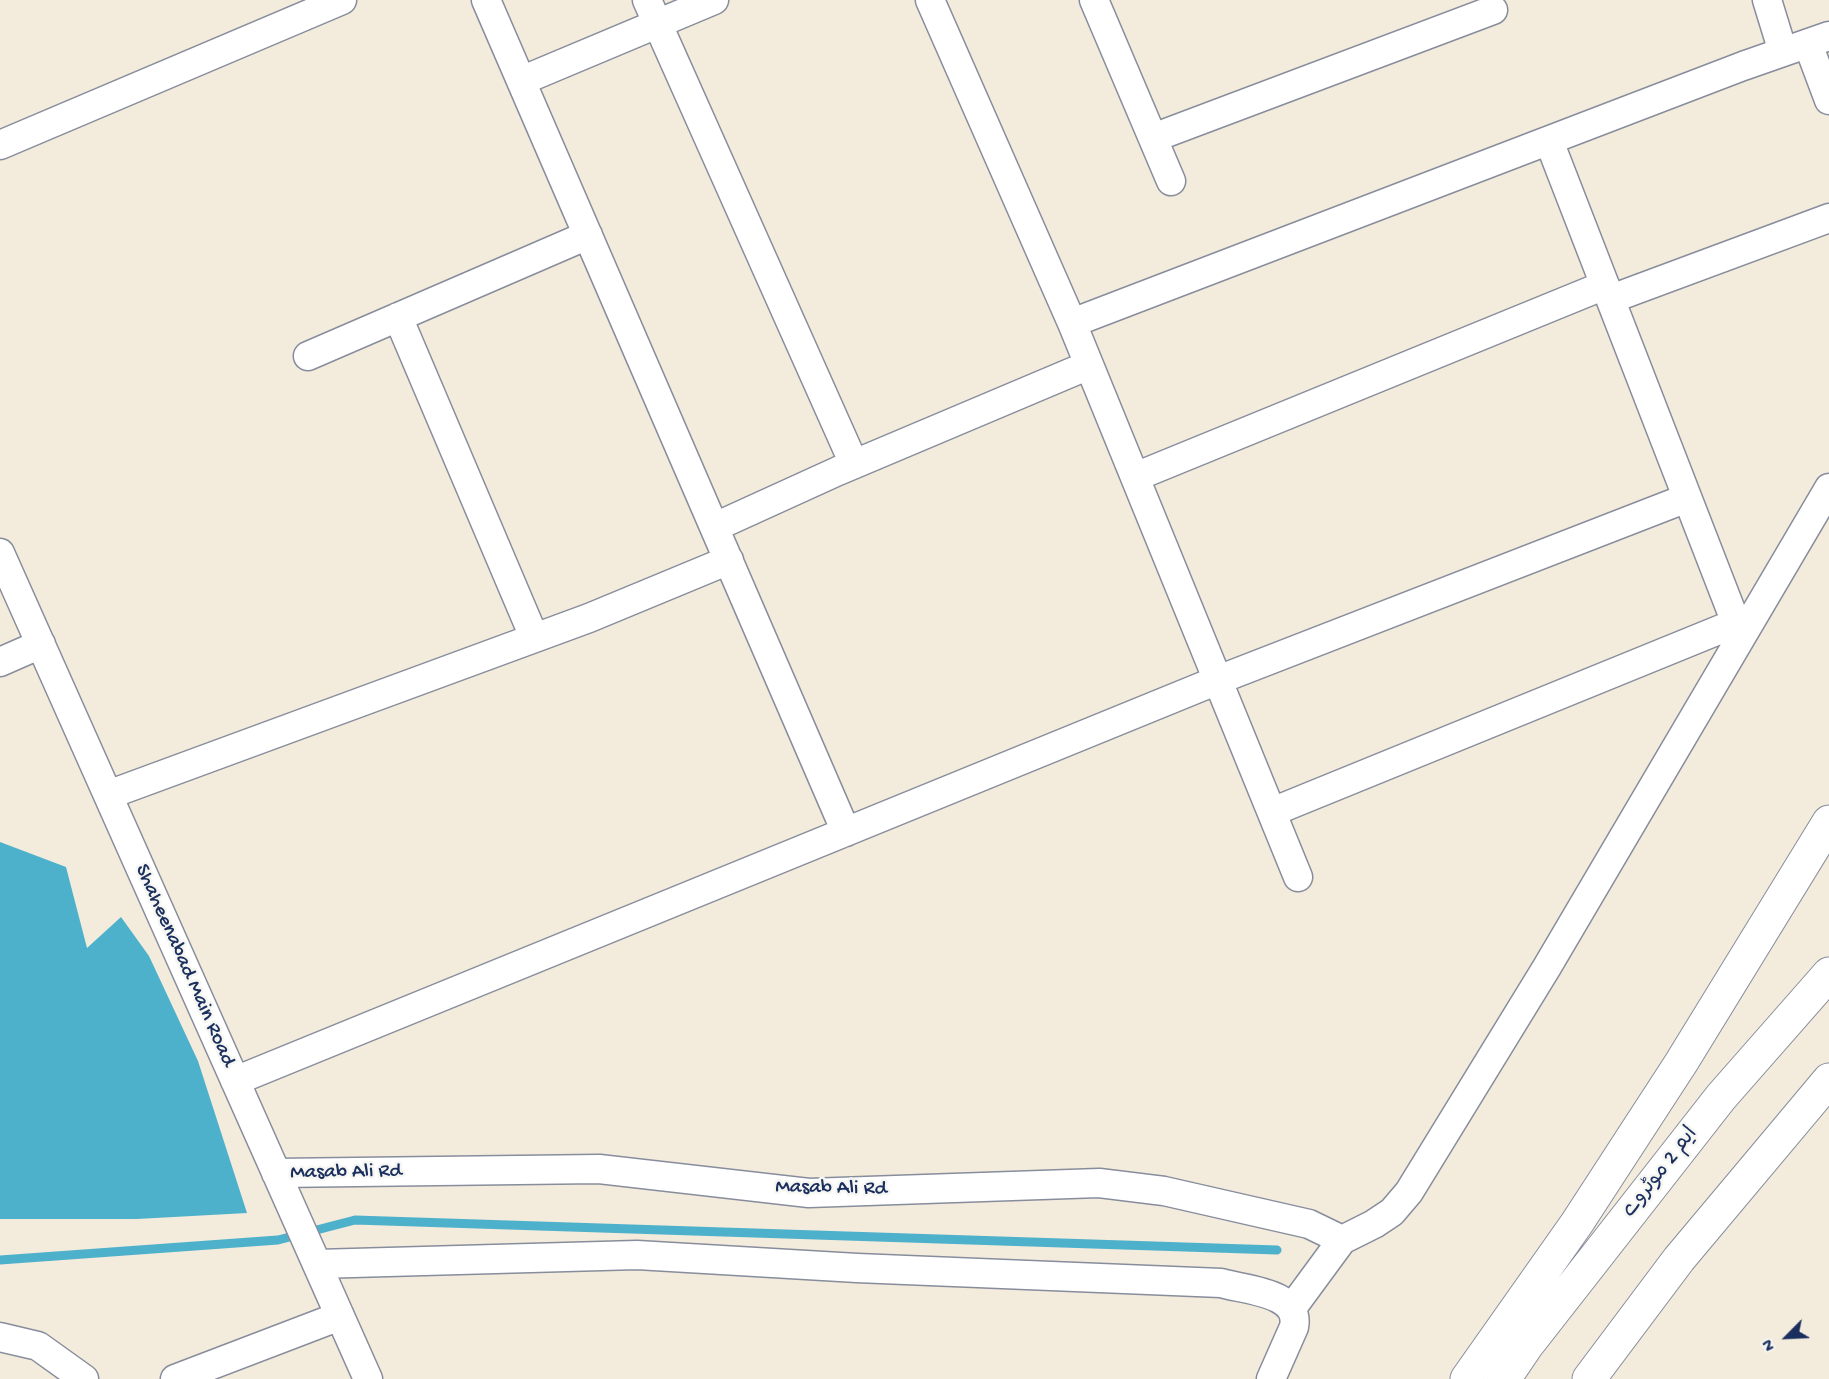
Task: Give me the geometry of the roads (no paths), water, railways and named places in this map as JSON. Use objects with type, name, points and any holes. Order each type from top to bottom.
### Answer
[{"type":"highway","points":[[1467,1379],[1590,1203],[1681,1063],[1829,822]]},
{"type":"highway","name":"ایم 2 موٹروے","points":[[1504,1379],[1527,1345],[1721,1097],[1829,974]]},
{"type":"highway","points":[[1589,1379],[1679,1260],[1774,1143],[1829,1080]]},
{"type":"street","points":[[486,0],[846,832]]},
{"type":"street","points":[[521,81],[653,12],[714,0]]},
{"type":"street","points":[[930,0],[1072,323],[1298,877]]},
{"type":"street","points":[[1767,0],[1807,44],[1829,100]]},
{"type":"street","points":[[1098,1],[1171,181]]},
{"type":"street","points":[[0,145],[332,2]]},
{"type":"street","points":[[1153,138],[1493,10]]},
{"type":"street","points":[[653,12],[854,464]]},
{"type":"street","points":[[1072,323],[1807,44]]},
{"type":"street","points":[[1549,141],[1738,629]]},
{"type":"street","points":[[1135,477],[1608,292],[1829,218]]},
{"type":"street","points":[[308,356],[588,235]]},
{"type":"street","points":[[398,317],[534,637]]},
{"type":"street","points":[[715,527],[854,464],[1089,366]]},
{"type":"street","points":[[1292,1308],[1342,1240],[1392,1212],[1409,1192],[1547,967],[1738,629],[1829,488]]},
{"type":"street","points":[[235,1081],[1218,680],[1688,498]]},
{"type":"street","name":"Shaheenabad Main Road","points":[[0,553],[368,1379]]},
{"type":"street","points":[[108,795],[589,618],[729,560]]},
{"type":"street","points":[[1272,812],[1738,629]]},
{"type":"street","points":[[0,662],[40,644]]},
{"type":"street","name":"Masab Ali Rd","points":[[276,1173],[599,1169],[809,1193],[1099,1183],[1164,1191],[1309,1224],[1342,1240]]},
{"type":"street","points":[[317,1264],[637,1255],[858,1269],[1221,1283],[1273,1296],[1292,1308],[1296,1317],[1294,1327],[1271,1379]]},
{"type":"street","points":[[175,1379],[340,1316]]},
{"type":"street","points":[[0,1337],[38,1347],[84,1379]]},
{"type":"water","points":[[0,842],[66,867],[87,948],[121,917],[149,956],[198,1061],[247,1213],[137,1219],[0,1219]]},
{"type":"waterway","points":[[0,1260],[278,1240],[355,1220],[1277,1250]]}]
